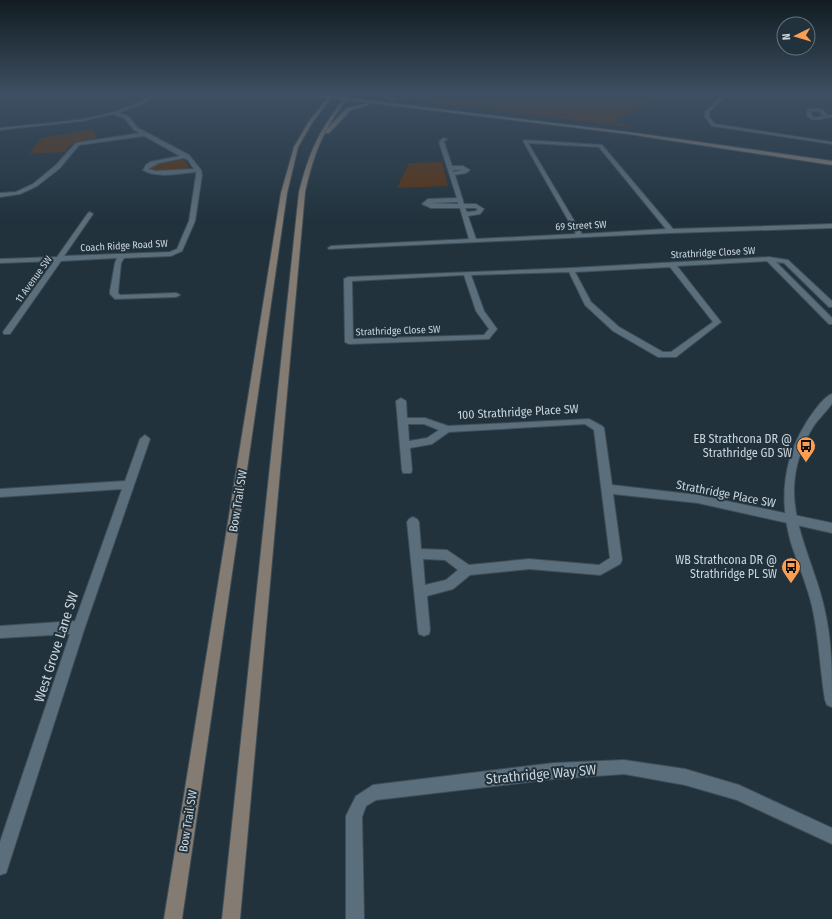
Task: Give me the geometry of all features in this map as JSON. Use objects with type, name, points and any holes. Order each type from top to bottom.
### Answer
[{"type":"main road","name":"Bow Trail SW","points":[[173,919],[284,193],[296,147],[301,137]]},
{"type":"main road","points":[[232,919],[300,210],[306,174],[321,137]]},
{"type":"main road","points":[[319,140],[322,137]]},
{"type":"main road","points":[[655,137],[831,162]]},
{"type":"main road","points":[[683,137],[831,162]]},
{"type":"street","points":[[0,195],[18,194],[42,179],[63,161],[76,145],[127,137]]},
{"type":"street","points":[[151,137],[187,156],[194,162],[198,170],[156,173],[150,172],[146,169],[147,166],[154,162],[187,156]]},
{"type":"street","points":[[792,137],[832,143]]},
{"type":"street","points":[[445,139],[441,142],[473,240]]},
{"type":"street","points":[[580,235],[526,141],[600,146],[671,231]]},
{"type":"street","name":"Coach Ridge Road SW","points":[[0,261],[171,254],[180,250],[192,221],[199,175],[198,170]]},
{"type":"street","points":[[460,200],[428,201],[425,204],[431,206],[476,206],[481,209],[478,213],[464,214]]},
{"type":"street","name":"11 Avenue SW","points":[[8,332],[90,214]]},
{"type":"street","name":"69 Street SW","points":[[331,248],[671,231],[832,226]]},
{"type":"street","points":[[122,256],[118,263],[114,291],[114,294],[118,297],[176,295]]},
{"type":"street","points":[[769,259],[832,322]]},
{"type":"street","name":"Strathridge Close SW","points":[[467,273],[480,311],[493,329],[486,337],[349,342],[348,278],[467,273],[571,270],[769,259],[786,261],[832,305]]},
{"type":"street","points":[[571,270],[588,303],[616,329],[661,355],[673,355],[717,322],[672,265]]},
{"type":"street","points":[[832,397],[821,408],[805,430],[795,452],[788,478],[791,520],[818,607],[832,700]]},
{"type":"street","points":[[401,401],[407,470]]},
{"type":"street","name":"100 Strathridge Place SW","points":[[402,421],[425,421],[447,429],[586,421],[599,428],[608,489]]},
{"type":"street","name":"100 Strathridge Place SW","points":[[405,445],[429,442],[447,429]]},
{"type":"street","name":"West Grove Lane SW","points":[[0,867],[79,627],[145,439]]},
{"type":"street","points":[[0,493],[128,485]]},
{"type":"street","points":[[420,592],[449,585],[467,570],[529,564],[600,570],[616,560],[608,489]]},
{"type":"street","name":"Strathridge Place SW","points":[[608,489],[698,499],[832,528]]},
{"type":"street","points":[[413,522],[424,630]]},
{"type":"street","points":[[416,554],[447,555],[467,570]]},
{"type":"street","points":[[0,632],[79,627]]},
{"type":"street","name":"Strathridge Way SW","points":[[355,919],[354,816],[361,802],[373,792],[554,771],[624,767],[685,777],[739,794],[832,836]]},
{"type":"shaded area","points":[[95,137],[96,140],[70,145],[65,152],[29,154],[41,138]]},
{"type":"shaded area","points":[[184,160],[189,167],[169,172],[157,171],[149,168],[157,163]]},
{"type":"shaded area","points":[[442,162],[448,186],[397,188],[409,163]]},
{"type":"place","name":"EB Strathcona DR @ Strathridge GD SW","points":[[806,463]]},
{"type":"place","name":"WB Strathcona DR @ Strathridge PL SW","points":[[791,584]]}]
